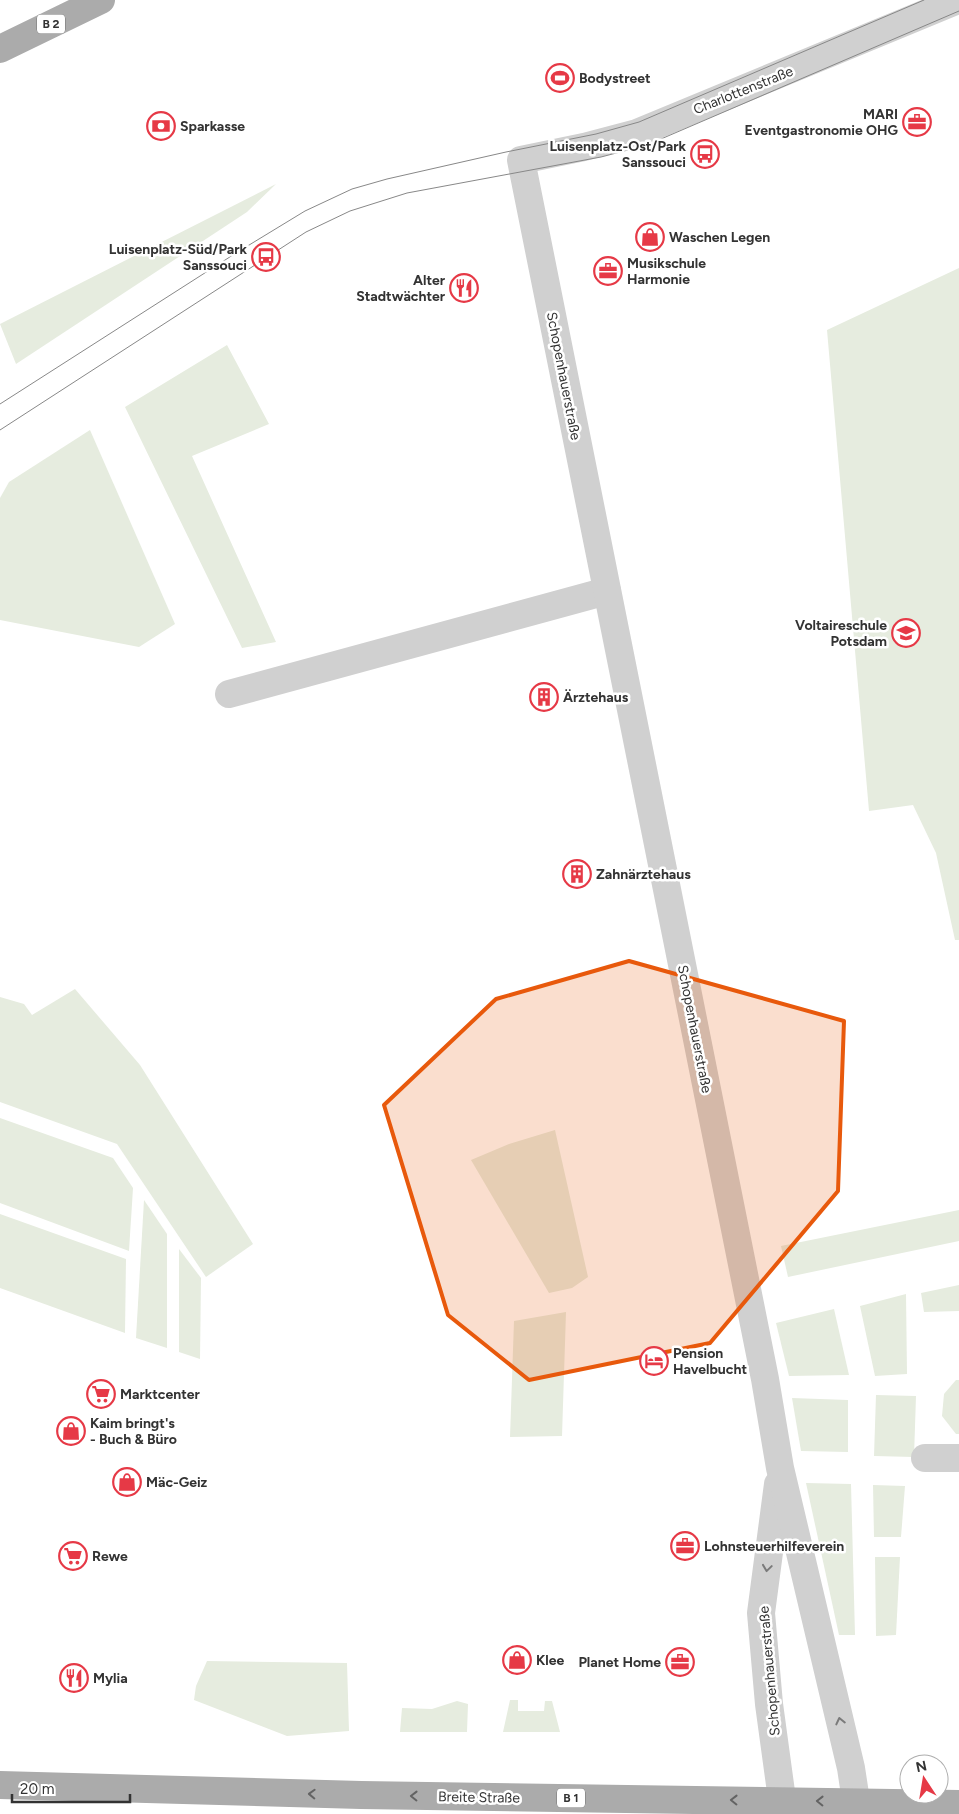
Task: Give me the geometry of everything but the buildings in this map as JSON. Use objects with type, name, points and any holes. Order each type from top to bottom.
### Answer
[{"type":"main road","name":"B 2","points":[[0,49],[101,0]]},
{"type":"main road","name":"Breite Straße","points":[[0,1785],[783,1807],[858,1808],[959,1804]]},
{"type":"street","name":"Charlottenstraße","points":[[521,160],[637,134],[958,0]]},
{"type":"street","name":"Schopenhauerstraße","points":[[521,160],[765,1379],[780,1468],[851,1768],[858,1808]]},
{"type":"street","points":[[229,694],[607,591]]},
{"type":"street","points":[[925,1458],[959,1458]]},
{"type":"street","name":"Schopenhauerstraße","points":[[780,1468],[761,1613],[769,1704],[783,1807]]},
{"type":"highlighted area","points":[[629,961],[844,1021],[838,1191],[710,1343],[529,1380],[448,1315],[384,1105],[496,999]]},
{"type":"shaded area","points":[[276,184],[247,212],[16,364],[0,324]]},
{"type":"shaded area","name":"Voltaireschule Potsdam","points":[[959,268],[959,940],[955,940],[936,853],[913,805],[869,811],[827,330]]},
{"type":"shaded area","points":[[227,345],[269,424],[192,456],[276,642],[242,648],[125,407]]},
{"type":"shaded area","points":[[90,430],[175,624],[139,647],[0,620],[0,498],[9,482]]},
{"type":"shaded area","points":[[75,989],[140,1065],[253,1244],[206,1277],[117,1144],[0,1102],[0,997],[24,1004],[32,1015]]},
{"type":"shaded area","points":[[0,1118],[113,1158],[133,1188],[129,1251],[0,1203]]},
{"type":"shaded area","points":[[555,1130],[588,1277],[572,1288],[549,1293],[471,1160],[509,1144]]},
{"type":"shaded area","points":[[144,1200],[167,1234],[167,1348],[136,1338]]},
{"type":"shaded area","points":[[959,1210],[959,1241],[788,1277],[781,1246]]},
{"type":"shaded area","points":[[0,1214],[126,1259],[125,1333],[0,1288]]},
{"type":"shaded area","points":[[179,1249],[201,1278],[200,1359],[179,1352]]},
{"type":"shaded area","points":[[959,1285],[959,1311],[924,1312],[921,1293]]},
{"type":"shaded area","points":[[906,1294],[907,1374],[875,1376],[860,1306]]},
{"type":"shaded area","points":[[834,1309],[849,1375],[789,1376],[776,1323]]},
{"type":"shaded area","points":[[566,1312],[562,1436],[510,1437],[514,1321]]},
{"type":"shaded area","points":[[956,1380],[959,1380],[959,1434],[956,1434],[942,1416],[944,1394]]},
{"type":"shaded area","points":[[876,1395],[916,1396],[914,1457],[874,1456]]},
{"type":"shaded area","points":[[792,1398],[848,1400],[848,1452],[801,1451]]},
{"type":"shaded area","points":[[806,1483],[851,1484],[855,1635],[839,1635]]},
{"type":"shaded area","points":[[873,1485],[905,1486],[901,1537],[874,1537]]},
{"type":"shaded area","points":[[875,1557],[900,1557],[896,1635],[876,1636]]},
{"type":"shaded area","points":[[207,1661],[347,1663],[349,1731],[287,1736],[194,1700],[196,1686]]},
{"type":"shaded area","points":[[510,1700],[518,1700],[518,1711],[544,1711],[545,1701],[552,1701],[560,1732],[503,1732]]},
{"type":"shaded area","points":[[457,1701],[468,1704],[467,1732],[400,1732],[402,1708],[432,1709]]},
{"type":"tram line","points":[[0,404],[236,253],[305,211],[352,189],[387,179],[506,152],[596,134],[639,122],[924,0]]},
{"type":"tram line","points":[[0,430],[306,232],[350,211],[407,193],[601,157],[647,145],[959,11]]},
{"type":"place","name":"Bodystreet","points":[[560,78]]},
{"type":"place","name":"MARI Eventgastronomie OHG","points":[[917,122]]},
{"type":"place","name":"Sparkasse","points":[[161,126]]},
{"type":"place","name":"Luisenplatz-Ost/Park Sanssouci","points":[[705,154]]},
{"type":"place","name":"Waschen Legen","points":[[650,237]]},
{"type":"place","name":"Luisenplatz-Süd/Park Sanssouci","points":[[266,257]]},
{"type":"place","name":"Musikschule Harmonie","points":[[608,271]]},
{"type":"place","name":"Alter Stadtwächter","points":[[464,288]]},
{"type":"place","name":"Voltaireschule Potsdam","points":[[906,633]]},
{"type":"place","name":"Ärztehaus","points":[[544,697]]},
{"type":"place","name":"Zahnärztehaus","points":[[577,874]]},
{"type":"place","name":"Pension Havelbucht","points":[[654,1361]]},
{"type":"place","name":"Marktcenter","points":[[101,1394]]},
{"type":"place","name":"Kaim bringt's - Buch & Büro","points":[[71,1431]]},
{"type":"place","name":"Mäc-Geiz","points":[[127,1482]]},
{"type":"place","name":"Lohnsteuerhilfeverein","points":[[685,1546]]},
{"type":"place","name":"Rewe","points":[[73,1556]]},
{"type":"place","name":"Klee","points":[[517,1660]]},
{"type":"place","name":"Planet Home","points":[[680,1662]]},
{"type":"place","name":"Mylia","points":[[74,1678]]}]
